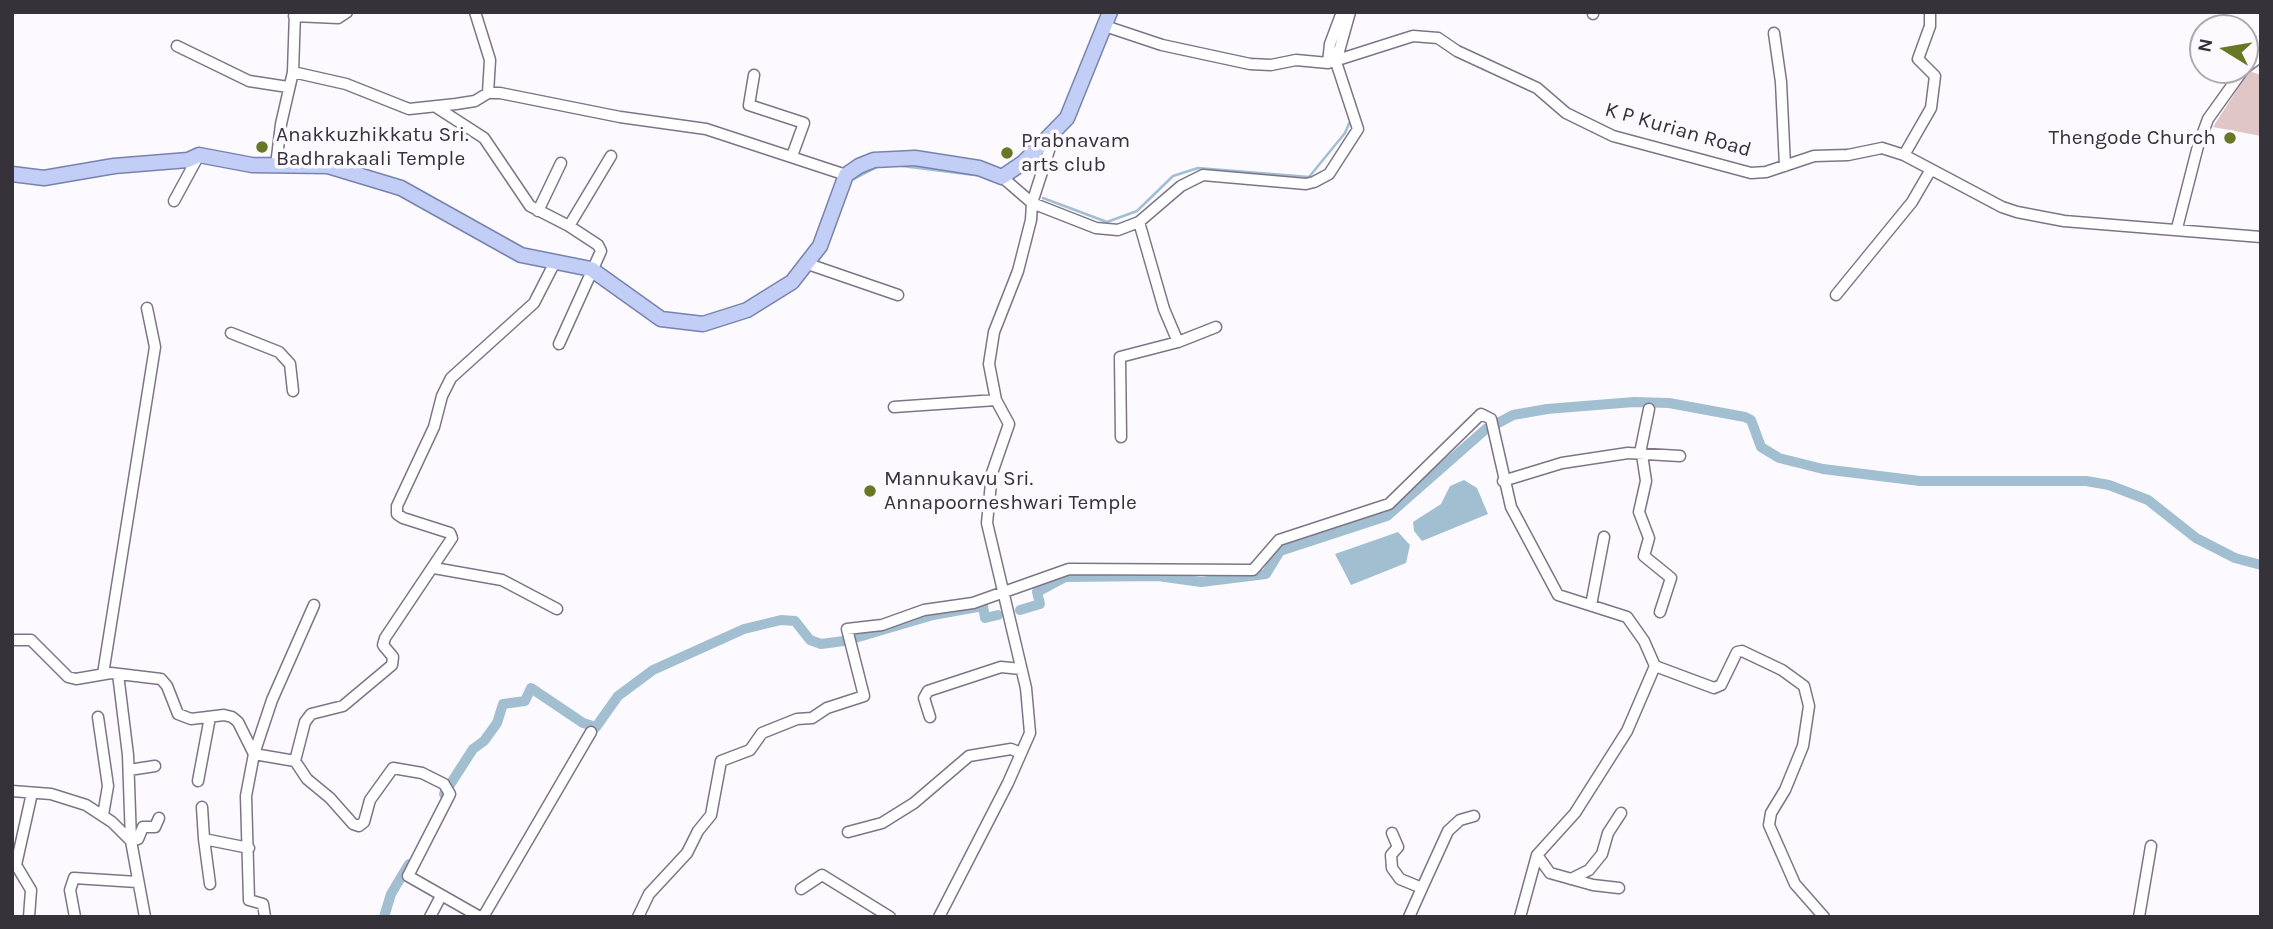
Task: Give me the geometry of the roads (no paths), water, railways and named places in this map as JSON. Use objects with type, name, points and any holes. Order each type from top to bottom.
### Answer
[{"type":"main road","points":[[12,174],[44,178],[114,166],[188,160],[199,155],[253,165],[328,166],[401,188],[521,255],[591,269],[661,319],[703,324],[747,310],[784,290],[808,264],[820,246],[846,175],[874,160],[915,158],[979,168],[1002,177],[1024,162],[1067,118],[1108,19]]},
{"type":"street","points":[[276,165],[288,87],[293,72],[294,14],[338,18],[347,12]]},
{"type":"street","points":[[475,12],[490,60],[488,93]]},
{"type":"street","points":[[1002,177],[1032,203],[1106,230],[1118,230],[1139,222],[1181,186],[1203,175],[1306,184],[1329,174],[1358,129],[1332,62],[1330,44],[1342,12]]},
{"type":"street","points":[[1332,62],[1350,12]]},
{"type":"street","points":[[1904,155],[1931,108],[1935,76],[1918,60],[1930,26],[1930,12]]},
{"type":"street","name":"K P Kurian Road","points":[[1108,19],[1162,45],[1250,64],[1271,65],[1296,60],[1332,62],[1413,36],[1438,38],[1457,51],[1537,88],[1566,113],[1613,136],[1751,173],[1814,156],[1848,155],[1882,148],[1904,155],[1930,171],[2017,212],[2064,221],[2177,228],[2261,237]]},
{"type":"street","points":[[1774,33],[1781,82],[1785,166]]},
{"type":"street","points":[[177,46],[249,81],[288,87]]},
{"type":"street","points":[[293,72],[346,84],[395,106],[409,109],[475,101],[488,93],[706,129],[846,175]]},
{"type":"street","points":[[754,75],[748,105],[804,123],[792,156]]},
{"type":"street","points":[[2177,228],[2198,146],[2208,119],[2233,84]]},
{"type":"street","points":[[436,107],[484,138],[521,197],[538,211],[569,226],[601,251],[559,344]]},
{"type":"street","points":[[939,917],[1030,733],[1021,669],[987,523],[992,473],[1009,424],[996,400],[989,364],[995,332],[1018,271],[1031,220],[1032,203],[1055,132]]},
{"type":"street","points":[[174,201],[199,155]]},
{"type":"street","points":[[569,226],[611,156]]},
{"type":"street","points":[[538,211],[561,163]]},
{"type":"street","points":[[1836,295],[1912,202],[1930,171]]},
{"type":"street","points":[[1139,222],[1164,309],[1178,342]]},
{"type":"street","points":[[295,761],[305,722],[311,714],[343,706],[391,665],[393,657],[383,645],[385,638],[451,544],[450,533],[403,518],[397,514],[397,506],[434,428],[442,396],[451,378],[534,303],[555,262]]},
{"type":"street","points":[[808,264],[898,295]]},
{"type":"street","points":[[103,674],[155,347],[147,308]]},
{"type":"street","points":[[1121,437],[1120,357],[1178,342],[1216,327]]},
{"type":"street","points":[[231,333],[279,352],[290,364],[293,391]]},
{"type":"street","points":[[894,407],[996,400]]},
{"type":"street","points":[[1649,410],[1641,448],[1646,481],[1639,512],[1649,538],[1644,555],[1671,578],[1660,612]]},
{"type":"street","points":[[638,917],[649,894],[687,853],[698,831],[711,815],[722,761],[750,750],[762,733],[797,719],[812,718],[827,708],[864,696],[847,629],[882,625],[924,610],[1004,599],[1069,569],[1253,570],[1279,540],[1389,504],[1480,414],[1491,419],[1511,507],[1558,595],[1627,617],[1644,641],[1655,666],[1714,688],[1721,685],[1737,652],[1742,651],[1782,670],[1804,686],[1809,706],[1808,729],[1795,769],[1771,813],[1769,825],[1795,884],[1824,917]]},
{"type":"street","points":[[1503,481],[1562,463],[1628,453],[1680,456]]},
{"type":"street","points":[[1591,605],[1604,537]]},
{"type":"street","points":[[434,568],[502,580],[557,609]]},
{"type":"street","points":[[265,917],[263,904],[249,900],[247,796],[254,754],[272,700],[314,606]]},
{"type":"street","points":[[12,640],[31,639],[68,677],[118,674],[161,679],[167,686],[178,714],[191,719],[232,717],[254,754],[295,761],[307,779],[330,798],[353,824],[359,826],[364,822],[370,800],[393,768],[422,773],[448,787],[450,794],[408,876],[482,917],[591,732]]},
{"type":"street","points":[[1520,917],[1537,855],[1575,813],[1627,731],[1655,666]]},
{"type":"street","points":[[930,717],[924,698],[928,691],[1002,667],[1021,669]]},
{"type":"street","points":[[118,674],[129,770],[131,841],[145,917]]},
{"type":"street","points":[[98,717],[108,786],[103,815]]},
{"type":"street","points":[[198,781],[210,717]]},
{"type":"street","points":[[848,832],[882,823],[903,810],[941,782],[969,756],[1011,749],[1021,753]]},
{"type":"street","points":[[129,770],[155,766]]},
{"type":"street","points":[[12,791],[51,794],[86,804],[103,815],[131,841]]},
{"type":"street","points":[[29,917],[31,890],[16,864],[32,793]]},
{"type":"street","points":[[202,807],[210,884]]},
{"type":"street","points":[[1571,879],[1589,870],[1602,855],[1608,833],[1621,813]]},
{"type":"street","points":[[1409,917],[1447,831],[1460,820],[1474,816]]},
{"type":"street","points":[[131,841],[138,839],[143,827],[155,827],[159,818]]},
{"type":"street","points":[[1392,833],[1398,847],[1391,855],[1392,868],[1400,879],[1422,888]]},
{"type":"street","points":[[204,839],[249,848]]},
{"type":"street","points":[[2139,917],[2151,846]]},
{"type":"street","points":[[1537,855],[1550,873],[1619,888]]},
{"type":"street","points":[[801,889],[822,875],[890,917]]},
{"type":"street","points":[[75,917],[70,890],[74,878],[137,882]]},
{"type":"street","points":[[430,917],[441,896]]},
{"type":"water","points":[[1464,480],[1477,488],[1488,514],[1422,541],[1414,531],[1413,522],[1441,504],[1450,486]]},
{"type":"water","points":[[1398,532],[1410,545],[1406,563],[1351,585],[1335,554]]},
{"type":"waterway","points":[[1043,198],[1107,222],[1137,211],[1173,176],[1198,168],[1309,177],[1345,133],[1351,119]]},
{"type":"waterway","points":[[850,181],[881,165]]},
{"type":"waterway","points":[[894,165],[982,176]]},
{"type":"waterway","points":[[1498,423],[1513,415],[1547,409],[1634,402],[1669,403],[1745,417],[1751,420],[1761,447],[1779,458],[1823,469],[1920,481],[2086,481],[2109,485],[2148,500],[2196,538],[2235,558],[2261,565]]},
{"type":"waterway","points":[[1020,610],[1040,604],[1037,592],[1065,577],[1158,576],[1201,582],[1266,574],[1280,551],[1387,516],[1487,428]]},
{"type":"waterway","points":[[855,638],[933,615],[983,606],[985,618],[998,615]]},
{"type":"waterway","points":[[444,794],[473,749],[484,741],[497,723],[503,704],[525,701],[531,688],[583,723],[596,727],[618,696],[653,670],[744,629],[781,620],[795,621],[810,640],[821,644],[844,641]]},
{"type":"waterway","points":[[384,917],[391,894],[409,864]]},
{"type":"place","name":"Thengode Church","points":[[2230,138]]},
{"type":"place","name":"Anakkuzhikkatu Sri. Badhrakaali Temple","points":[[262,147]]},
{"type":"place","name":"Prabnavam arts club","points":[[1007,153]]},
{"type":"place","name":"Mannukavu Sri. Annapoorneshwari Temple","points":[[870,491]]}]
